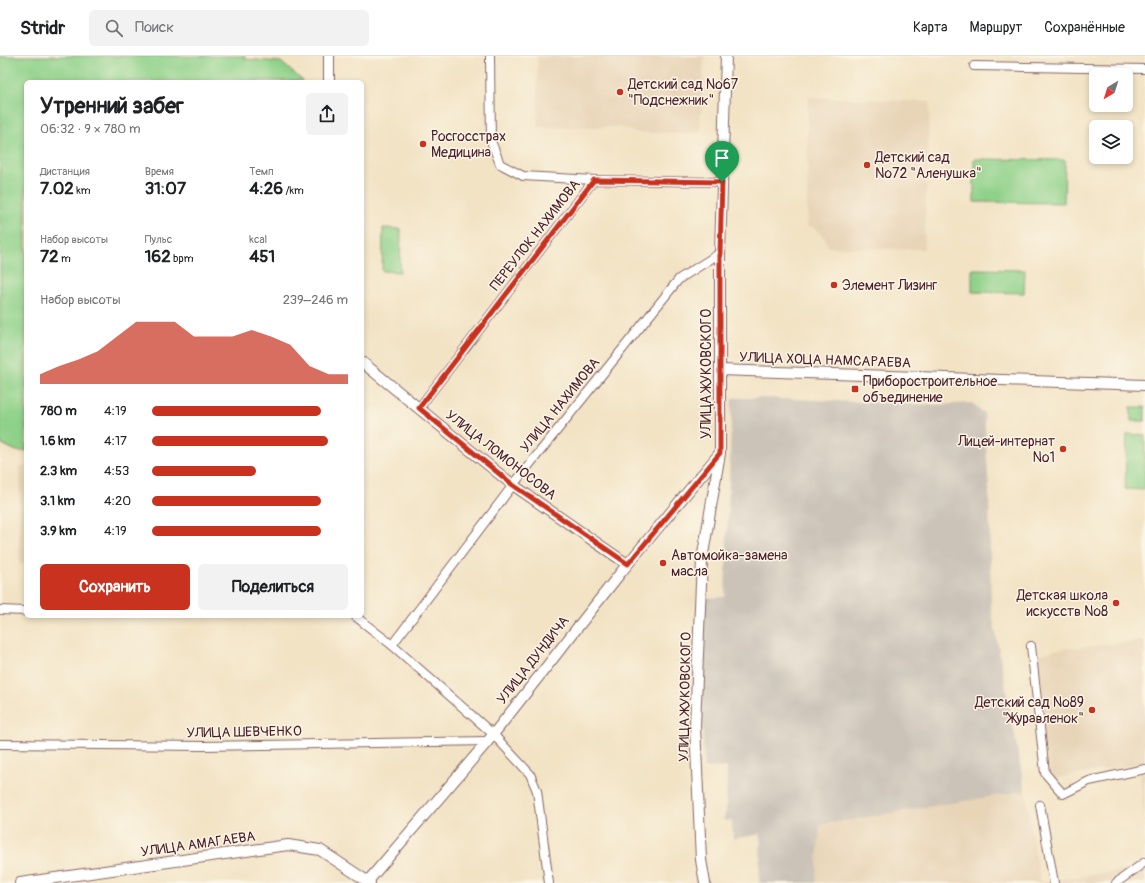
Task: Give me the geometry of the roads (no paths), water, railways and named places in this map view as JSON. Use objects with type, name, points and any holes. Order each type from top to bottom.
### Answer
[{"type":"street","points":[[329,56],[329,80]]},
{"type":"street","points":[[490,56],[491,141],[500,164],[523,176],[594,180]]},
{"type":"street","name":"УЛИЦА ЖУКОВСКОГО","points":[[705,883],[701,860],[695,725],[702,560],[720,453],[720,253],[726,56]]},
{"type":"street","points":[[974,66],[1145,68]]},
{"type":"street","name":"ПЕРЕУЛОК НАХИМОВА","points":[[419,408],[594,180],[722,182]]},
{"type":"street","name":"УЛИЦА НАХИМОВА","points":[[392,645],[513,485],[679,279],[720,253]]},
{"type":"street","name":"УЛИЦА ЛОМОНОСОВА","points":[[364,364],[513,485],[628,564]]},
{"type":"street","name":"УЛИЦА ХОЦА НАМСАРАЕВА","points":[[720,370],[1145,386]]},
{"type":"street","name":"УЛИЦА ДУНДИЧА","points":[[368,882],[490,738],[628,564],[720,453]]},
{"type":"street","points":[[0,610],[24,611]]},
{"type":"street","points":[[358,618],[392,645],[530,774],[537,791],[549,883]]},
{"type":"street","points":[[1031,646],[1045,773],[1063,794],[1089,781],[1145,769]]},
{"type":"street","name":"УЛИЦА ШЕВЧЕНКО","points":[[0,744],[203,746],[490,738]]},
{"type":"street","points":[[1040,805],[1054,883]]},
{"type":"street","name":"УЛИЦА АМАГАЕВА","points":[[20,883],[288,845],[320,850],[368,882]]},
{"type":"street","points":[[1116,883],[1145,862]]},
{"type":"place","name":"Детский сад №67 \"Подснежник\"","points":[[620,92]]},
{"type":"place","name":"Росгосстрах Медицина","points":[[423,144]]},
{"type":"place","name":"Детский сад №72 \"Аленушка\"","points":[[867,165]]},
{"type":"place","name":"Элемент Лизинг","points":[[834,285]]},
{"type":"place","name":"Приборостроительное объединение","points":[[855,389]]},
{"type":"place","name":"Лицей-интернат №1","points":[[1063,449]]},
{"type":"place","name":"Автомойка-замена масла","points":[[663,563]]},
{"type":"place","name":"Детская школа искусств №8","points":[[1116,603]]},
{"type":"place","name":"Детский сад №89 \"Журавленок\"","points":[[1092,710]]}]
